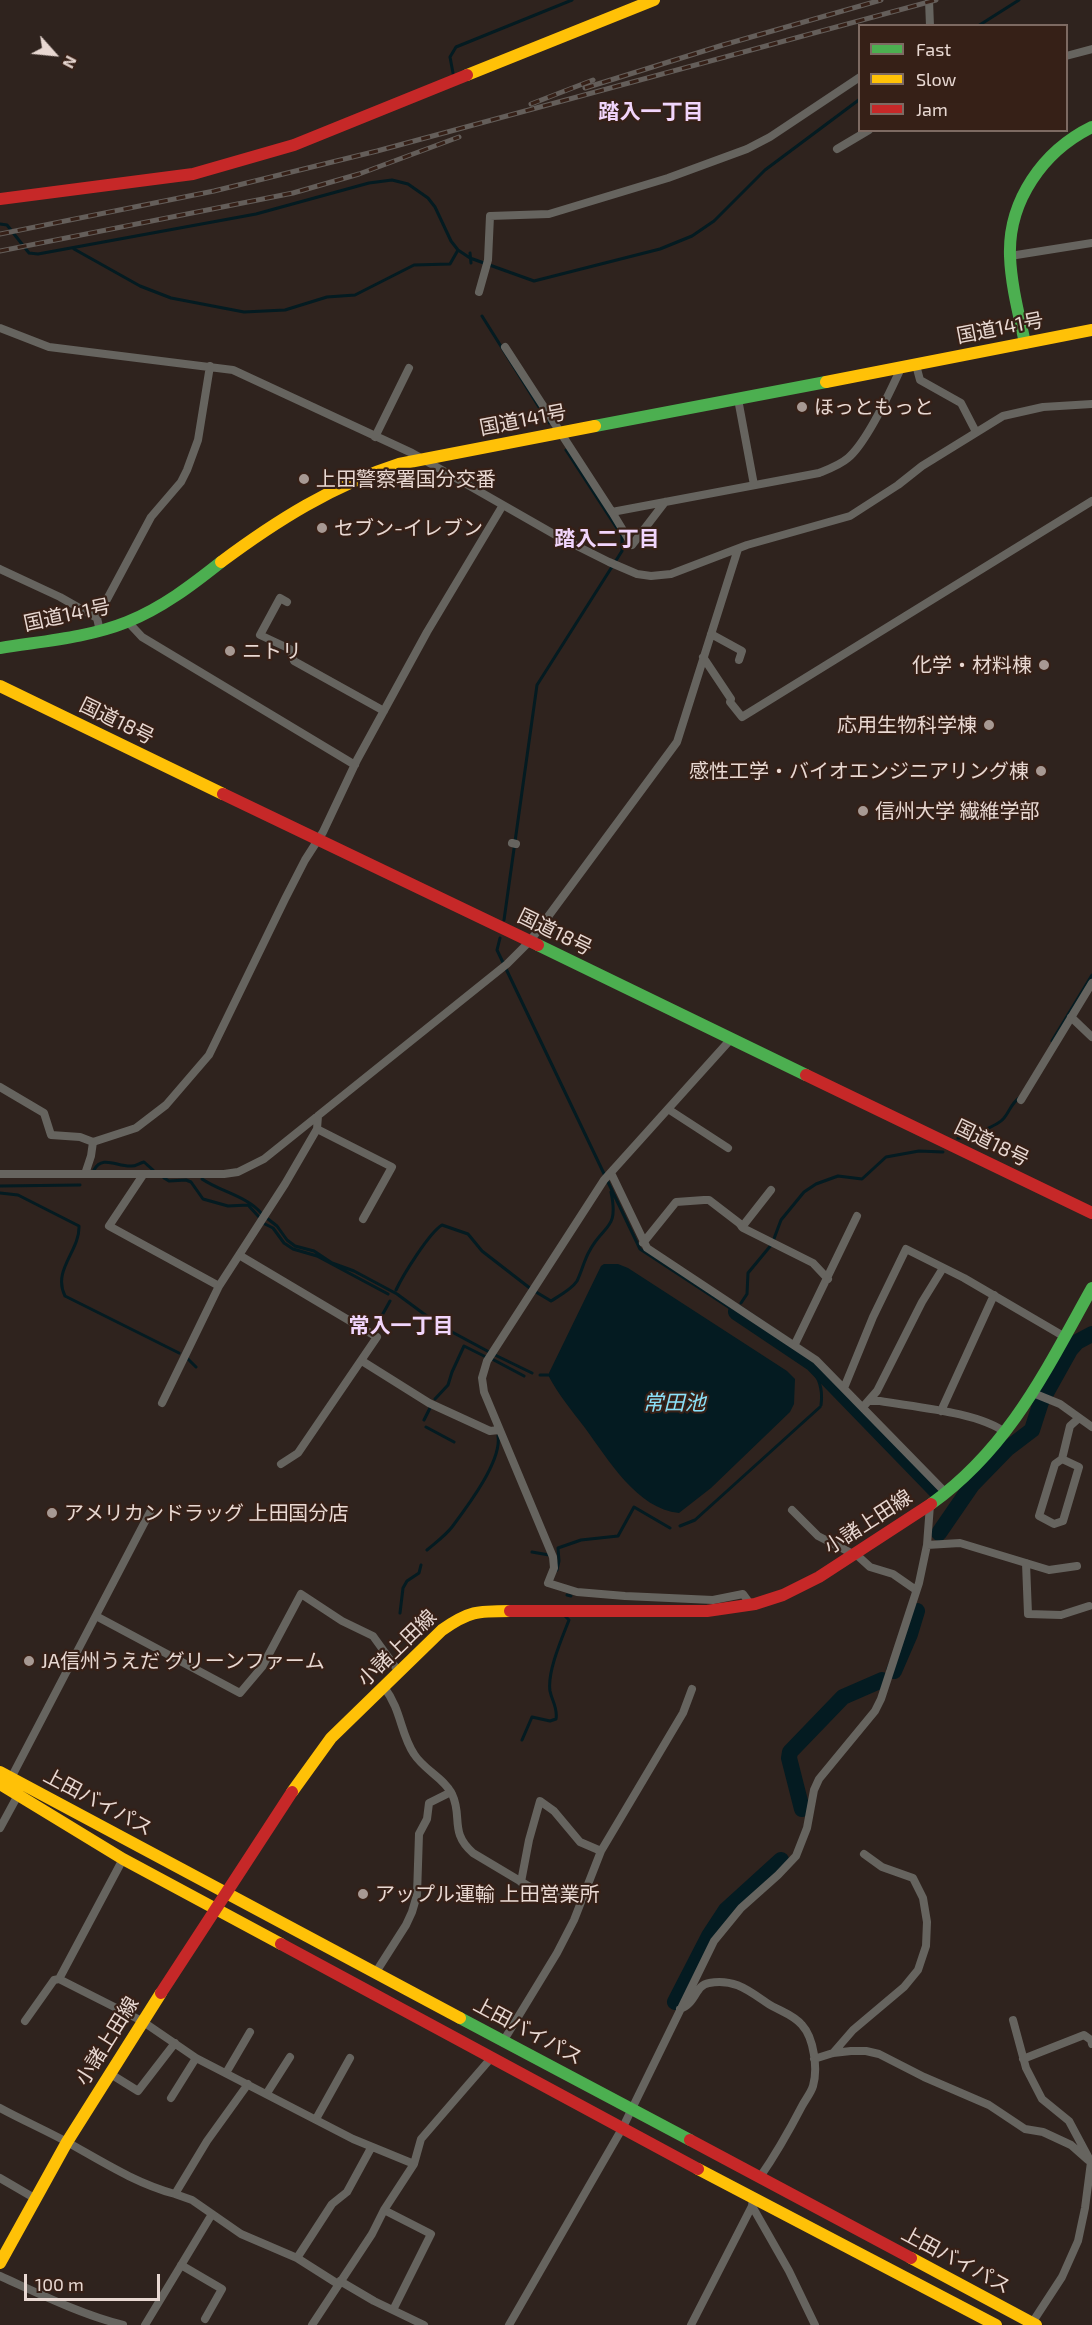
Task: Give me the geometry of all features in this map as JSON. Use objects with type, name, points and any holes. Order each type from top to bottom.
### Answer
[{"type":"main road","points":[[0,199],[193,174],[294,145],[654,0]]},
{"type":"main road","points":[[1024,343],[1010,256],[1011,221],[1023,191],[1050,154],[1072,137],[1092,127]]},
{"type":"main road","name":"国道141号","points":[[0,648],[85,635],[98,624],[128,622],[179,594],[252,540],[317,497],[362,476],[399,464],[1092,330]]},
{"type":"main road","name":"国道18号","points":[[0,686],[1092,1213]]},
{"type":"main road","name":"小諸上田線","points":[[0,2263],[67,2142],[109,2073],[306,1770],[331,1738],[450,1623],[476,1612],[707,1611],[751,1605],[772,1599],[802,1585],[930,1505],[974,1469],[1006,1433],[1033,1393],[1092,1288]]},
{"type":"main road","name":"上田バイパス","points":[[4,1778],[18,1795],[123,1859],[623,2127],[753,2202],[996,2325]]},
{"type":"main road","name":"上田バイパス","points":[[4,1778],[227,1892],[1034,2324]]},
{"type":"street","points":[[929,0],[930,24]]},
{"type":"street","points":[[1068,56],[1092,49]]},
{"type":"street","points":[[479,292],[487,263],[490,216],[549,213],[668,177],[747,149],[770,137],[858,78]]},
{"type":"street","points":[[837,149],[866,132]]},
{"type":"street","points":[[1010,256],[1092,243]]},
{"type":"street","points":[[0,328],[49,347],[232,370],[424,459],[503,505],[619,567],[637,574],[663,576],[738,549],[850,516],[898,485],[922,466],[1003,416],[1029,409],[1092,404]]},
{"type":"street","points":[[505,347],[632,545],[665,501]]},
{"type":"street","points":[[916,365],[920,380],[961,403],[976,432]]},
{"type":"street","points":[[0,569],[60,597],[98,624],[151,518],[187,470],[198,440],[210,366]]},
{"type":"street","points":[[375,436],[409,368]]},
{"type":"street","points":[[612,512],[819,472],[848,458],[865,435],[902,368]]},
{"type":"street","points":[[738,399],[754,484]]},
{"type":"street","points":[[703,657],[731,699],[730,702],[742,717],[1092,501]]},
{"type":"street","points":[[0,1087],[44,1113],[51,1135],[80,1137],[93,1142],[136,1128],[166,1105],[203,1064],[295,879],[319,840],[355,765],[427,632],[503,505]]},
{"type":"street","points":[[0,1174],[143,1175],[238,1172],[264,1158],[505,966],[530,941],[674,747],[738,549]]},
{"type":"street","points":[[287,602],[280,598],[260,635],[290,649],[294,661],[384,711]]},
{"type":"street","points":[[128,622],[142,637],[355,765]]},
{"type":"street","points":[[711,634],[742,651],[739,660]]},
{"type":"street","points":[[1021,1100],[1092,983]]},
{"type":"street","points":[[1071,1017],[1092,1036]]},
{"type":"street","points":[[731,1039],[608,1176],[488,1361],[482,1376],[483,1386],[499,1430],[553,1557],[554,1568],[548,1583],[577,1592],[625,1596],[713,1600],[743,1594],[751,1605]]},
{"type":"street","points":[[668,1109],[728,1148]]},
{"type":"street","points":[[162,1403],[219,1286],[285,1184],[317,1129],[318,1116]]},
{"type":"street","points":[[317,1129],[392,1167],[363,1219]]},
{"type":"street","points":[[85,1174],[92,1156],[93,1142]]},
{"type":"street","points":[[143,1175],[109,1226],[219,1286]]},
{"type":"street","points":[[608,1176],[643,1243],[650,1251],[795,1344],[820,1363],[844,1388],[866,1404],[946,1494]]},
{"type":"street","points":[[742,1227],[771,1190]]},
{"type":"street","points":[[643,1243],[677,1202],[709,1200],[742,1227],[813,1263],[828,1279]]},
{"type":"street","points":[[795,1344],[857,1216]]},
{"type":"street","points":[[844,1388],[873,1317],[905,1250],[909,1250],[994,1295],[1065,1337]]},
{"type":"street","points":[[238,1255],[377,1337],[298,1453],[281,1464]]},
{"type":"street","points":[[866,1404],[878,1390],[922,1302],[943,1269]]},
{"type":"street","points":[[941,1412],[994,1295]]},
{"type":"street","points":[[362,1362],[429,1403],[492,1432],[499,1430]]},
{"type":"street","points":[[1033,1393],[1060,1404],[1092,1427]]},
{"type":"street","points":[[866,1404],[876,1400],[941,1412],[992,1424],[1006,1433]]},
{"type":"street","points":[[1062,1459],[1079,1467],[1063,1521],[1054,1524],[1039,1516],[1055,1464],[1062,1459],[1070,1426],[1079,1418]]},
{"type":"street","points":[[509,2325],[623,2127],[706,1955],[722,1929],[741,1908],[796,1856],[807,1828],[814,1790],[819,1779],[868,1722],[881,1699],[916,1590],[927,1545],[930,1505]]},
{"type":"street","points":[[792,1510],[818,1536],[854,1554],[870,1567],[893,1574],[916,1590]]},
{"type":"street","points":[[4,1778],[96,1616],[150,1512]]},
{"type":"street","points":[[927,1545],[960,1543],[1049,1570],[1077,1566]]},
{"type":"street","points":[[1026,1563],[1028,1614],[1061,1615],[1089,1606]]},
{"type":"street","points":[[96,1616],[240,1693],[262,1667],[301,1594],[342,1621],[373,1636],[399,1672]]},
{"type":"street","points":[[384,1687],[396,1704],[406,1737],[416,1757],[451,1792],[459,1836],[465,1846],[530,1887],[584,1898]]},
{"type":"street","points":[[504,2040],[557,1953],[584,1898],[601,1851],[683,1713],[692,1689]]},
{"type":"street","points":[[376,1972],[412,1912],[417,1895],[419,1834],[427,1819],[429,1803],[451,1792]]},
{"type":"street","points":[[0,1828],[18,1795]]},
{"type":"street","points":[[521,1882],[529,1840],[540,1802],[554,1811],[580,1842],[601,1851]]},
{"type":"street","points":[[832,2054],[853,2030],[904,1988],[918,1970],[926,1946],[927,1922],[923,1898],[913,1878],[882,1866],[864,1854]]},
{"type":"street","points":[[59,1979],[123,1859]]},
{"type":"street","points":[[25,2021],[54,1980],[59,1979],[142,2021],[196,2058],[371,2148],[414,2164]]},
{"type":"street","points":[[680,2009],[688,2006],[707,1983],[742,1986],[803,2025],[814,2059],[813,2086],[788,2134],[760,2177]]},
{"type":"street","points":[[1013,2020],[1023,2059],[1042,2099],[1069,2121],[1091,2162],[1086,2208],[1078,2241],[1062,2277],[1034,2324]]},
{"type":"street","points":[[226,2073],[250,2032]]},
{"type":"street","points":[[1023,2059],[1084,2035],[1092,2044]]},
{"type":"street","points":[[109,2073],[138,2091],[175,2043]]},
{"type":"street","points":[[814,2059],[832,2054],[866,2051],[879,2054],[924,2077],[989,2105],[1025,2129],[1043,2132],[1071,2145],[1091,2162]]},
{"type":"street","points":[[267,2093],[290,2057]]},
{"type":"street","points":[[312,2325],[372,2234],[384,2210],[414,2164],[421,2139],[492,2057]]},
{"type":"street","points":[[171,2098],[196,2058]]},
{"type":"street","points":[[316,2119],[350,2058]]},
{"type":"street","points":[[175,2194],[207,2141],[248,2085]]},
{"type":"street","points":[[0,2108],[67,2142],[121,2174],[155,2189],[192,2200],[242,2235],[297,2258],[424,2325]]},
{"type":"street","points":[[297,2258],[332,2204],[347,2192],[371,2148]]},
{"type":"street","points":[[0,2178],[36,2199]]},
{"type":"street","points":[[691,2325],[753,2202]]},
{"type":"street","points":[[753,2202],[815,2325]]},
{"type":"street","points":[[384,2210],[431,2234],[393,2310]]},
{"type":"street","points":[[145,2325],[212,2214]]},
{"type":"street","points":[[182,2265],[222,2289],[206,2319]]},
{"type":"street","points":[[0,2276],[76,2309],[123,2325]]},
{"type":"water","name":"常田池","points":[[604,1264],[618,1264],[628,1268],[787,1371],[795,1379],[794,1404],[790,1412],[711,1488],[679,1513],[650,1502],[625,1481],[565,1402],[548,1375]]},
{"type":"waterway","points":[[453,73],[450,57],[456,47],[572,0]]},
{"type":"waterway","points":[[981,24],[1019,0]]},
{"type":"waterway","points":[[0,224],[7,225],[29,253],[38,254],[256,214],[369,183],[392,180],[408,184],[428,198],[458,250],[470,258],[534,281],[660,249],[692,236],[714,221],[765,170],[858,100]]},
{"type":"waterway","points":[[74,249],[140,286],[171,298],[244,312],[285,310],[327,297],[355,295],[414,265],[450,264],[458,250]]},
{"type":"waterway","points":[[470,253],[471,263]]},
{"type":"waterway","points":[[482,316],[549,423]]},
{"type":"waterway","points":[[504,920],[537,685],[622,551],[622,536],[566,450]]},
{"type":"waterway","points":[[500,938],[497,950],[640,1249],[736,1312]]},
{"type":"waterway","points":[[1052,1041],[1092,975]]},
{"type":"waterway","points":[[958,1138],[975,1134],[1001,1121],[1019,1098]]},
{"type":"waterway","points":[[741,1303],[747,1294],[748,1273],[772,1244],[781,1220],[804,1192],[816,1184],[838,1176],[862,1179],[886,1157],[919,1151],[943,1152]]},
{"type":"waterway","points":[[94,1170],[105,1162],[125,1166],[144,1162],[153,1170]]},
{"type":"waterway","points":[[164,1178],[169,1181],[191,1182],[203,1199],[228,1206],[248,1205],[259,1217]]},
{"type":"waterway","points":[[202,1179],[241,1198],[262,1214]]},
{"type":"waterway","points":[[0,1186],[80,1185]]},
{"type":"waterway","points":[[536,1292],[551,1301],[575,1284],[590,1250],[612,1220],[611,1192]]},
{"type":"waterway","points":[[0,1193],[18,1195],[79,1226],[78,1235],[62,1278],[65,1296],[179,1353]]},
{"type":"waterway","points":[[268,1219],[295,1246],[314,1251],[332,1263],[354,1271],[397,1294],[439,1325],[491,1353]]},
{"type":"waterway","points":[[265,1224],[273,1228],[284,1243],[293,1249],[317,1256],[388,1294]]},
{"type":"waterway","points":[[396,1290],[424,1245],[442,1225],[468,1234],[482,1251],[531,1289]]},
{"type":"waterway","points":[[375,1328],[390,1301]]},
{"type":"waterway","points":[[736,1312],[812,1363],[938,1493]]},
{"type":"waterway","points":[[939,1533],[972,1485],[1007,1449],[1032,1430],[1041,1402],[1070,1350],[1077,1342],[1092,1334]]},
{"type":"waterway","points":[[435,1399],[448,1385],[464,1346],[488,1358]]},
{"type":"waterway","points":[[495,1355],[532,1373]]},
{"type":"waterway","points":[[802,1356],[820,1384],[821,1405]]},
{"type":"waterway","points":[[186,1357],[196,1367]]},
{"type":"waterway","points":[[492,1359],[524,1376]]},
{"type":"waterway","points":[[540,1375],[548,1375]]},
{"type":"waterway","points":[[680,1526],[695,1520],[820,1407]]},
{"type":"waterway","points":[[424,1420],[430,1408]]},
{"type":"waterway","points":[[426,1427],[454,1442]]},
{"type":"waterway","points":[[427,1550],[452,1527],[482,1483],[495,1458],[498,1436]]},
{"type":"waterway","points":[[557,1570],[558,1548],[581,1540],[618,1536],[634,1507],[670,1528]]},
{"type":"waterway","points":[[532,1552],[549,1555]]},
{"type":"waterway","points":[[400,1613],[403,1588],[407,1581],[419,1573],[421,1565]]},
{"type":"waterway","points":[[567,1595],[571,1596]]},
{"type":"waterway","points":[[894,1671],[917,1611]]},
{"type":"waterway","points":[[522,1740],[532,1717],[550,1721],[556,1719],[550,1683],[556,1655],[569,1620],[565,1616]]},
{"type":"waterway","points":[[802,1809],[789,1758],[790,1752],[843,1697],[882,1680]]},
{"type":"waterway","points":[[675,2002],[709,1936],[726,1910],[781,1860]]},
{"type":"railway","points":[[585,88],[723,45],[881,0]]},
{"type":"railway","points":[[0,234],[214,191],[377,151],[936,0]]},
{"type":"railway","points":[[531,104],[593,80]]},
{"type":"railway","points":[[0,251],[293,193],[359,174],[459,137]]},
{"type":"traffic: fast","points":[[1025,343],[1010,256],[1015,216],[1022,197],[1044,164],[1074,137],[1092,127]]},
{"type":"traffic: fast","points":[[595,426],[826,382]]},
{"type":"traffic: fast","points":[[0,648],[81,635],[127,622],[164,603],[221,562]]},
{"type":"traffic: fast","points":[[538,945],[806,1075]]},
{"type":"traffic: fast","points":[[931,1504],[959,1482],[1005,1432],[1042,1377],[1092,1288]]},
{"type":"traffic: fast","points":[[460,2018],[690,2140]]},
{"type":"traffic: slow","points":[[467,75],[654,0]]},
{"type":"traffic: slow","points":[[826,382],[1092,330]]},
{"type":"traffic: slow","points":[[221,562],[263,532],[328,493],[399,464],[595,426]]},
{"type":"traffic: slow","points":[[0,686],[223,794]]},
{"type":"traffic: slow","points":[[292,1792],[331,1738],[442,1630],[474,1613],[510,1611]]},
{"type":"traffic: slow","points":[[0,1772],[460,2018]]},
{"type":"traffic: slow","points":[[0,1784],[123,1859],[281,1944]]},
{"type":"traffic: slow","points":[[0,2263],[67,2142],[161,1993]]},
{"type":"traffic: slow","points":[[698,2169],[996,2325]]},
{"type":"traffic: slow","points":[[911,2258],[1036,2325]]},
{"type":"traffic: jam","points":[[0,199],[193,174],[294,145],[467,75]]},
{"type":"traffic: jam","points":[[223,794],[538,945]]},
{"type":"traffic: jam","points":[[806,1075],[1092,1213]]},
{"type":"traffic: jam","points":[[510,1611],[707,1611],[755,1604],[783,1595],[819,1577],[931,1504]]},
{"type":"traffic: jam","points":[[161,1993],[292,1792]]},
{"type":"traffic: jam","points":[[281,1944],[698,2169]]},
{"type":"traffic: jam","points":[[690,2140],[911,2258]]},
{"type":"place","name":"ほっともっと","points":[[802,407]]},
{"type":"place","name":"上田警察署国分交番","points":[[304,479]]},
{"type":"place","name":"セブン-イレブン","points":[[322,528]]},
{"type":"place","name":"ニトリ","points":[[230,651]]},
{"type":"place","name":"化学・材料棟","points":[[1044,665]]},
{"type":"place","name":"応用生物科学棟","points":[[989,725]]},
{"type":"place","name":"感性工学・バイオエンジニアリング棟","points":[[1041,771]]},
{"type":"place","name":"信州大学 繊維学部","points":[[863,811]]},
{"type":"place","name":"アメリカンドラッグ 上田国分店","points":[[52,1513]]},
{"type":"place","name":"JA信州うえだ グリーンファーム","points":[[29,1661]]},
{"type":"place","name":"アップル運輸 上田営業所","points":[[363,1894]]},
{"type":"district","name":"踏入一丁目","points":[[651,112]]},
{"type":"district","name":"踏入二丁目","points":[[607,539]]},
{"type":"district","name":"常入一丁目","points":[[401,1326]]}]
